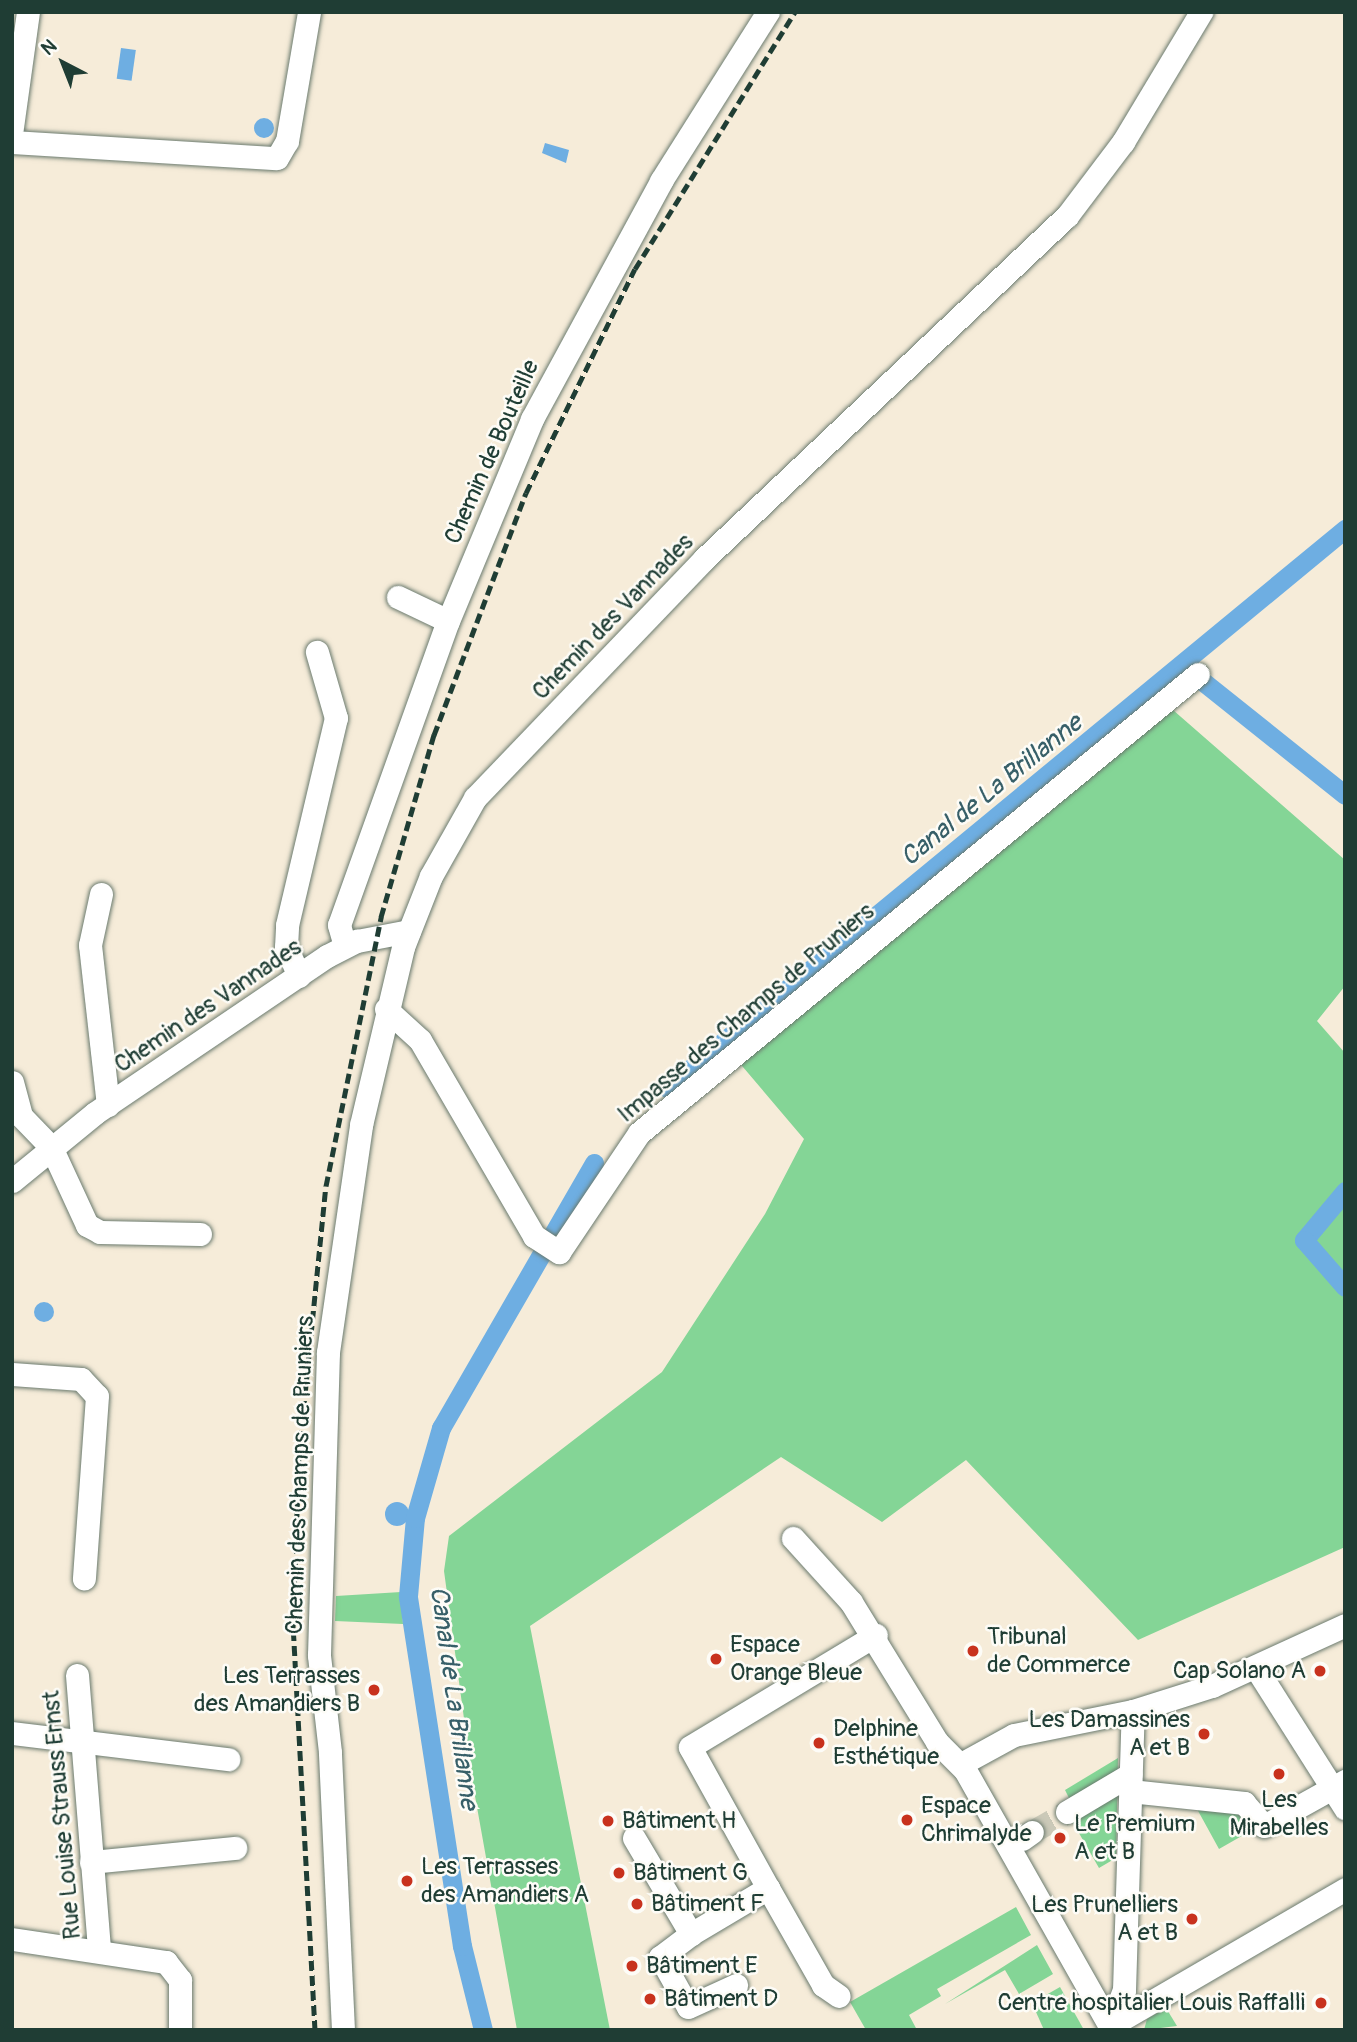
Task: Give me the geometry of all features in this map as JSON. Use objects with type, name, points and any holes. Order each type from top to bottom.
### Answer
[{"type":"street","points":[[12,127],[28,12]]},
{"type":"street","points":[[12,142],[277,158],[287,141],[309,12]]},
{"type":"street","name":"Chemin de Bouteille","points":[[345,946],[339,925],[449,621],[532,419],[584,317],[768,12]]},
{"type":"street","name":"Chemin des Vannades","points":[[12,1181],[51,1147],[108,1105],[345,946],[409,930],[448,841],[475,798],[760,503],[1037,250],[1123,142],[1201,12]]},
{"type":"street","points":[[398,597],[449,621]]},
{"type":"street","points":[[299,976],[286,947],[287,925],[336,718],[317,652]]},
{"type":"street","name":"Impasse des Champs de Pruniers","points":[[386,1009],[419,1040],[545,1245],[563,1249],[618,1159],[647,1126],[1198,674]]},
{"type":"street","points":[[101,894],[90,945],[108,1105]]},
{"type":"street","name":"Chemin des Champs de Pruniers","points":[[343,2030],[331,1765],[319,1655],[321,1508],[334,1291],[386,1009],[409,930]]},
{"type":"street","points":[[13,1096],[25,1123],[51,1147],[76,1210],[94,1230],[200,1234]]},
{"type":"street","points":[[12,1374],[81,1379],[97,1396],[85,1579]]},
{"type":"street","points":[[793,1538],[876,1635],[933,1737],[961,1764],[1111,2028]]},
{"type":"street","points":[[961,1764],[1014,1735],[1133,1712],[1256,1668],[1345,1625]]},
{"type":"street","points":[[839,1996],[823,1985],[690,1747],[876,1635]]},
{"type":"street","points":[[1256,1668],[1338,1785],[1345,1808]]},
{"type":"street","name":"Rue Louise Strauss Ernst","points":[[77,1675],[79,1740],[99,1951]]},
{"type":"street","points":[[1111,2028],[1124,1990],[1133,1712]]},
{"type":"street","points":[[12,1734],[228,1759]]},
{"type":"street","points":[[1067,1812],[1130,1782],[1244,1803],[1264,1826],[1338,1785]]},
{"type":"street","points":[[634,1838],[691,1934]]},
{"type":"street","points":[[91,1862],[235,1848]]},
{"type":"street","points":[[736,1985],[688,2007],[660,1957],[691,1934],[768,1888]]},
{"type":"street","points":[[1111,2028],[1345,1889]]},
{"type":"street","points":[[12,1939],[161,1960],[175,1969],[180,2030]]},
{"type":"green space","points":[[1173,710],[1345,860],[1345,986],[1317,1021],[1345,1053],[1345,1547],[1138,1640],[966,1460],[882,1522],[781,1457],[530,1626],[610,2030],[517,2030],[473,1785],[444,1571],[449,1536],[662,1372],[765,1214],[804,1139],[737,1060]]},
{"type":"green space","points":[[401,1592],[403,1624],[335,1621],[336,1596]]},
{"type":"green space","points":[[1118,1758],[1116,1858],[1099,1868],[1064,1807],[1069,1798],[1065,1790]]},
{"type":"green space","points":[[1191,1798],[1221,1812],[1242,1808],[1254,1829],[1219,1849]]},
{"type":"green space","points":[[1016,1907],[1031,1935],[937,1989],[941,1996],[909,2015],[917,2030],[866,2030],[850,2002]]},
{"type":"green space","points":[[1037,1945],[1053,1974],[1019,1994],[1005,1970],[945,2004]]},
{"type":"green space","points":[[1060,1987],[1084,2030],[1044,2030],[1032,2003]]},
{"type":"green space","points":[[1166,2008],[1177,2026],[1144,2030],[1147,2019]]},
{"type":"water","points":[[121,48],[136,50],[132,81],[117,79]]},
{"type":"water","points":[[264,118],[271,121],[274,128],[271,135],[264,138],[257,135],[254,128],[257,121]]},
{"type":"water","points":[[545,143],[569,150],[566,163],[542,153]]},
{"type":"water","points":[[44,1302],[51,1305],[54,1312],[51,1319],[44,1322],[37,1319],[34,1312],[37,1305]]},
{"type":"water","points":[[397,1502],[408,1509],[409,1514],[402,1525],[397,1526],[386,1519],[385,1514],[392,1503]]},
{"type":"waterway","name":"Canal de La Brillanne","points":[[667,1088],[1345,529]]},
{"type":"waterway","name":"Canal de La Brillanne","points":[[1201,680],[1345,795]]},
{"type":"waterway","name":"Canal de La Brillanne","points":[[483,2030],[462,1946],[408,1596],[415,1518],[441,1428],[594,1163]]},
{"type":"waterway","name":"Canal de La Brillanne","points":[[1345,1191],[1304,1240],[1345,1287]]},
{"type":"tunnel","points":[[1032,1832],[1067,1812]]},
{"type":"railway","points":[[315,2030],[293,1628],[299,1455],[326,1186],[381,917],[434,735],[526,493],[635,269],[795,12]]},
{"type":"place","name":"Tribunal de Commerce","points":[[973,1651]]},
{"type":"place","name":"Espace Orange Bleue","points":[[716,1659]]},
{"type":"place","name":"Cap Solano A","points":[[1320,1671]]},
{"type":"place","name":"Les Terrasses des Amandiers B","points":[[374,1690]]},
{"type":"place","name":"Les Damassines A et B","points":[[1204,1734]]},
{"type":"place","name":"Delphine Esthétique","points":[[819,1743]]},
{"type":"place","name":"Les Mirabelles","points":[[1279,1774]]},
{"type":"place","name":"Espace Chrimalyde","points":[[907,1820]]},
{"type":"place","name":"Bâtiment H","points":[[608,1821]]},
{"type":"place","name":"Le Premium A et B","points":[[1060,1838]]},
{"type":"place","name":"Bâtiment G","points":[[619,1873]]},
{"type":"place","name":"Les Terrasses des Amandiers A","points":[[407,1881]]},
{"type":"place","name":"Bâtiment F","points":[[637,1904]]},
{"type":"place","name":"Les Prunelliers A et B","points":[[1192,1919]]},
{"type":"place","name":"Bâtiment E","points":[[632,1966]]},
{"type":"place","name":"Bâtiment D","points":[[650,1999]]},
{"type":"place","name":"Centre hospitalier Louis Raffalli","points":[[1321,2003]]}]
